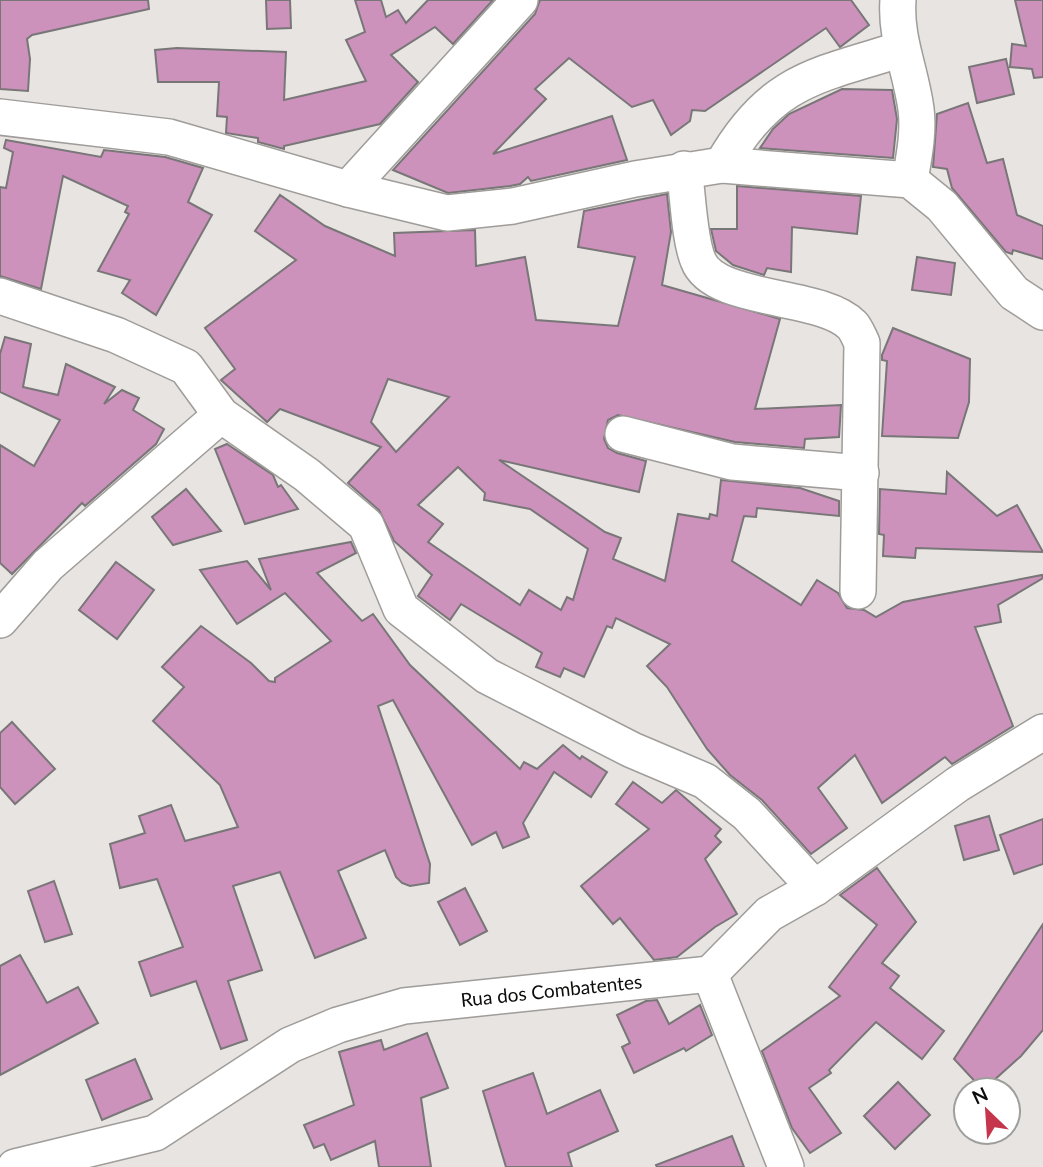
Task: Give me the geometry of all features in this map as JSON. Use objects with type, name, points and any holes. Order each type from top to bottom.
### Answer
[{"type":"street","points":[[348,189],[520,0]]},
{"type":"street","points":[[898,0],[896,19],[916,109],[917,133],[910,180]]},
{"type":"street","points":[[722,165],[738,136],[774,98],[804,79],[901,48]]},
{"type":"street","points":[[0,117],[169,137],[348,189],[447,213],[513,206],[684,169],[722,165],[910,180],[942,206],[1014,293],[1043,312]]},
{"type":"street","points":[[684,169],[698,261],[712,278],[756,294],[833,313],[853,325],[862,343],[858,591]]},
{"type":"street","points":[[0,296],[116,335],[186,367],[220,415],[307,475],[366,525],[401,608],[487,676],[632,750],[705,781],[747,814],[816,888]]},
{"type":"street","points":[[0,620],[48,565],[182,452],[220,415]]},
{"type":"street","points":[[623,434],[733,462],[861,474]]},
{"type":"street","points":[[786,1167],[710,974],[769,914],[816,888],[958,784],[1043,733]]},
{"type":"street","name":"Rua dos Combatentes","points":[[15,1167],[155,1133],[290,1045],[338,1025],[404,1006],[710,974]]},
{"type":"building","points":[[0,0],[148,0],[149,9],[32,35],[27,39],[30,59],[28,91],[0,89]]},
{"type":"building","points":[[266,0],[290,0],[291,28],[267,29]]},
{"type":"building","points":[[355,0],[381,0],[386,17],[398,10],[406,23],[428,0],[493,0],[453,44],[435,27],[391,55],[418,82],[380,124],[284,146],[284,149],[258,142],[258,138],[226,133],[227,117],[217,116],[219,82],[158,82],[155,50],[177,48],[286,52],[284,100],[366,81],[346,40],[365,32]]},
{"type":"building","points":[[540,0],[851,0],[869,25],[840,47],[826,28],[705,111],[692,110],[690,121],[671,135],[653,100],[632,107],[569,58],[535,89],[546,99],[493,154],[612,116],[627,160],[531,181],[528,177],[520,184],[510,186],[448,193],[393,170],[535,14]]},
{"type":"building","points":[[1015,0],[1043,0],[1043,77],[1034,78],[1032,69],[1010,67],[1012,44],[1026,46]]},
{"type":"building","points":[[1006,59],[1014,94],[977,103],[969,67]]},
{"type":"building","points":[[842,89],[892,90],[897,119],[893,158],[760,148],[773,129],[789,114]]},
{"type":"building","points":[[968,103],[987,163],[1003,159],[1017,215],[1043,226],[1043,259],[1013,250],[1012,254],[1006,252],[952,188],[947,169],[933,167],[937,114]]},
{"type":"building","points":[[6,140],[101,157],[104,150],[165,157],[203,168],[188,202],[212,215],[156,315],[122,293],[130,280],[98,271],[129,214],[125,212],[128,206],[63,176],[41,289],[0,276],[0,187],[6,188],[13,152],[4,148]]},
{"type":"building","points":[[737,186],[861,196],[857,234],[792,227],[791,272],[767,268],[764,275],[733,265],[716,251],[711,229],[737,229]]},
{"type":"building","points":[[667,194],[671,232],[662,285],[780,319],[755,409],[841,405],[839,437],[805,439],[804,448],[735,442],[618,415],[608,420],[604,439],[608,448],[617,453],[646,461],[639,492],[499,460],[605,532],[621,538],[613,559],[665,581],[678,514],[709,519],[710,514],[717,516],[721,480],[800,488],[839,501],[839,516],[757,508],[756,517],[744,516],[732,561],[801,605],[817,580],[838,593],[847,608],[864,610],[876,617],[903,602],[1042,575],[1043,578],[998,605],[1001,622],[975,627],[1013,726],[952,764],[945,757],[882,803],[855,755],[818,788],[847,828],[811,854],[762,800],[730,775],[707,749],[667,687],[647,666],[670,644],[616,618],[612,628],[607,626],[584,677],[564,668],[560,677],[536,667],[542,653],[461,604],[450,620],[418,596],[432,575],[394,541],[379,510],[348,483],[381,447],[280,409],[267,422],[221,380],[235,369],[205,328],[296,260],[255,231],[280,195],[325,226],[395,256],[394,233],[475,230],[476,266],[525,257],[536,320],[618,326],[635,257],[578,247],[584,211]],"holes":[[[388,379],[449,397],[396,452],[371,422]],[[458,467],[485,493],[484,500],[530,509],[588,549],[573,600],[567,597],[561,610],[529,590],[520,605],[428,542],[443,524],[418,505]]]},
{"type":"building","points":[[917,257],[955,263],[951,295],[912,290]]},
{"type":"building","points":[[893,328],[970,359],[969,402],[958,438],[882,436],[887,361],[882,360],[882,355]]},
{"type":"building","points":[[5,337],[31,344],[23,387],[58,395],[66,364],[115,387],[104,404],[122,390],[139,398],[133,410],[164,429],[156,444],[85,506],[82,503],[12,574],[0,563],[0,445],[34,466],[60,420],[0,392],[0,354]]},
{"type":"building","points":[[227,444],[273,475],[278,487],[281,485],[298,509],[245,524],[215,449]]},
{"type":"building","points":[[947,472],[997,516],[1017,505],[1043,552],[916,548],[915,558],[883,556],[884,535],[879,534],[880,489],[946,494]]},
{"type":"building","points":[[186,489],[221,531],[173,545],[152,517]]},
{"type":"building","points":[[351,542],[356,553],[317,573],[362,621],[373,614],[410,665],[520,769],[524,762],[537,769],[563,745],[580,759],[582,756],[607,772],[591,797],[554,772],[523,823],[529,837],[503,848],[496,832],[472,845],[393,700],[378,706],[430,864],[429,883],[410,886],[402,883],[396,877],[385,850],[338,871],[366,938],[315,958],[280,872],[233,886],[262,970],[228,981],[247,1040],[221,1049],[196,981],[151,996],[139,962],[183,947],[157,879],[120,888],[110,844],[145,833],[139,816],[171,805],[185,841],[238,827],[220,785],[153,721],[184,687],[162,667],[201,626],[251,663],[269,681],[275,682],[275,678],[331,641],[285,593],[237,624],[200,570],[247,561],[271,590],[259,559]]},
{"type":"building","points":[[116,562],[154,590],[117,639],[79,610]]},
{"type":"building","points":[[12,722],[55,769],[15,804],[0,787],[0,733]]},
{"type":"building","points":[[633,782],[662,803],[676,790],[721,829],[715,836],[721,842],[705,859],[737,914],[715,927],[677,957],[654,960],[620,918],[613,924],[581,886],[649,829],[616,804]]},
{"type":"building","points":[[989,816],[999,850],[964,860],[955,826]]},
{"type":"building","points":[[1043,819],[1043,864],[1014,874],[1000,835]]},
{"type":"building","points":[[877,868],[916,922],[882,963],[899,976],[890,988],[944,1031],[922,1059],[876,1022],[829,1070],[831,1073],[809,1088],[841,1133],[810,1153],[792,1128],[762,1051],[840,996],[829,987],[877,925],[840,895]]},
{"type":"building","points":[[54,881],[72,934],[45,942],[28,891]]},
{"type":"building","points":[[465,888],[487,931],[460,945],[438,902]]},
{"type":"building","points":[[1043,924],[1043,1030],[1021,1056],[999,1076],[970,1076],[954,1059]]},
{"type":"building","points":[[20,955],[47,1003],[78,987],[98,1023],[0,1075],[0,966]]},
{"type":"building","points":[[657,1000],[669,1024],[700,1005],[712,1035],[686,1051],[684,1048],[634,1073],[622,1047],[630,1043],[617,1015],[646,1001]]},
{"type":"building","points":[[427,1033],[448,1088],[421,1098],[431,1167],[379,1167],[375,1141],[331,1160],[324,1144],[314,1148],[304,1125],[354,1105],[339,1052],[381,1040],[384,1050]]},
{"type":"building","points":[[135,1059],[152,1099],[102,1120],[86,1080]]},
{"type":"building","points":[[533,1073],[547,1114],[600,1090],[618,1131],[568,1153],[572,1167],[506,1167],[483,1091]]},
{"type":"building","points":[[898,1082],[930,1115],[895,1149],[864,1116]]},
{"type":"building","points":[[732,1136],[744,1167],[656,1165]]}]
